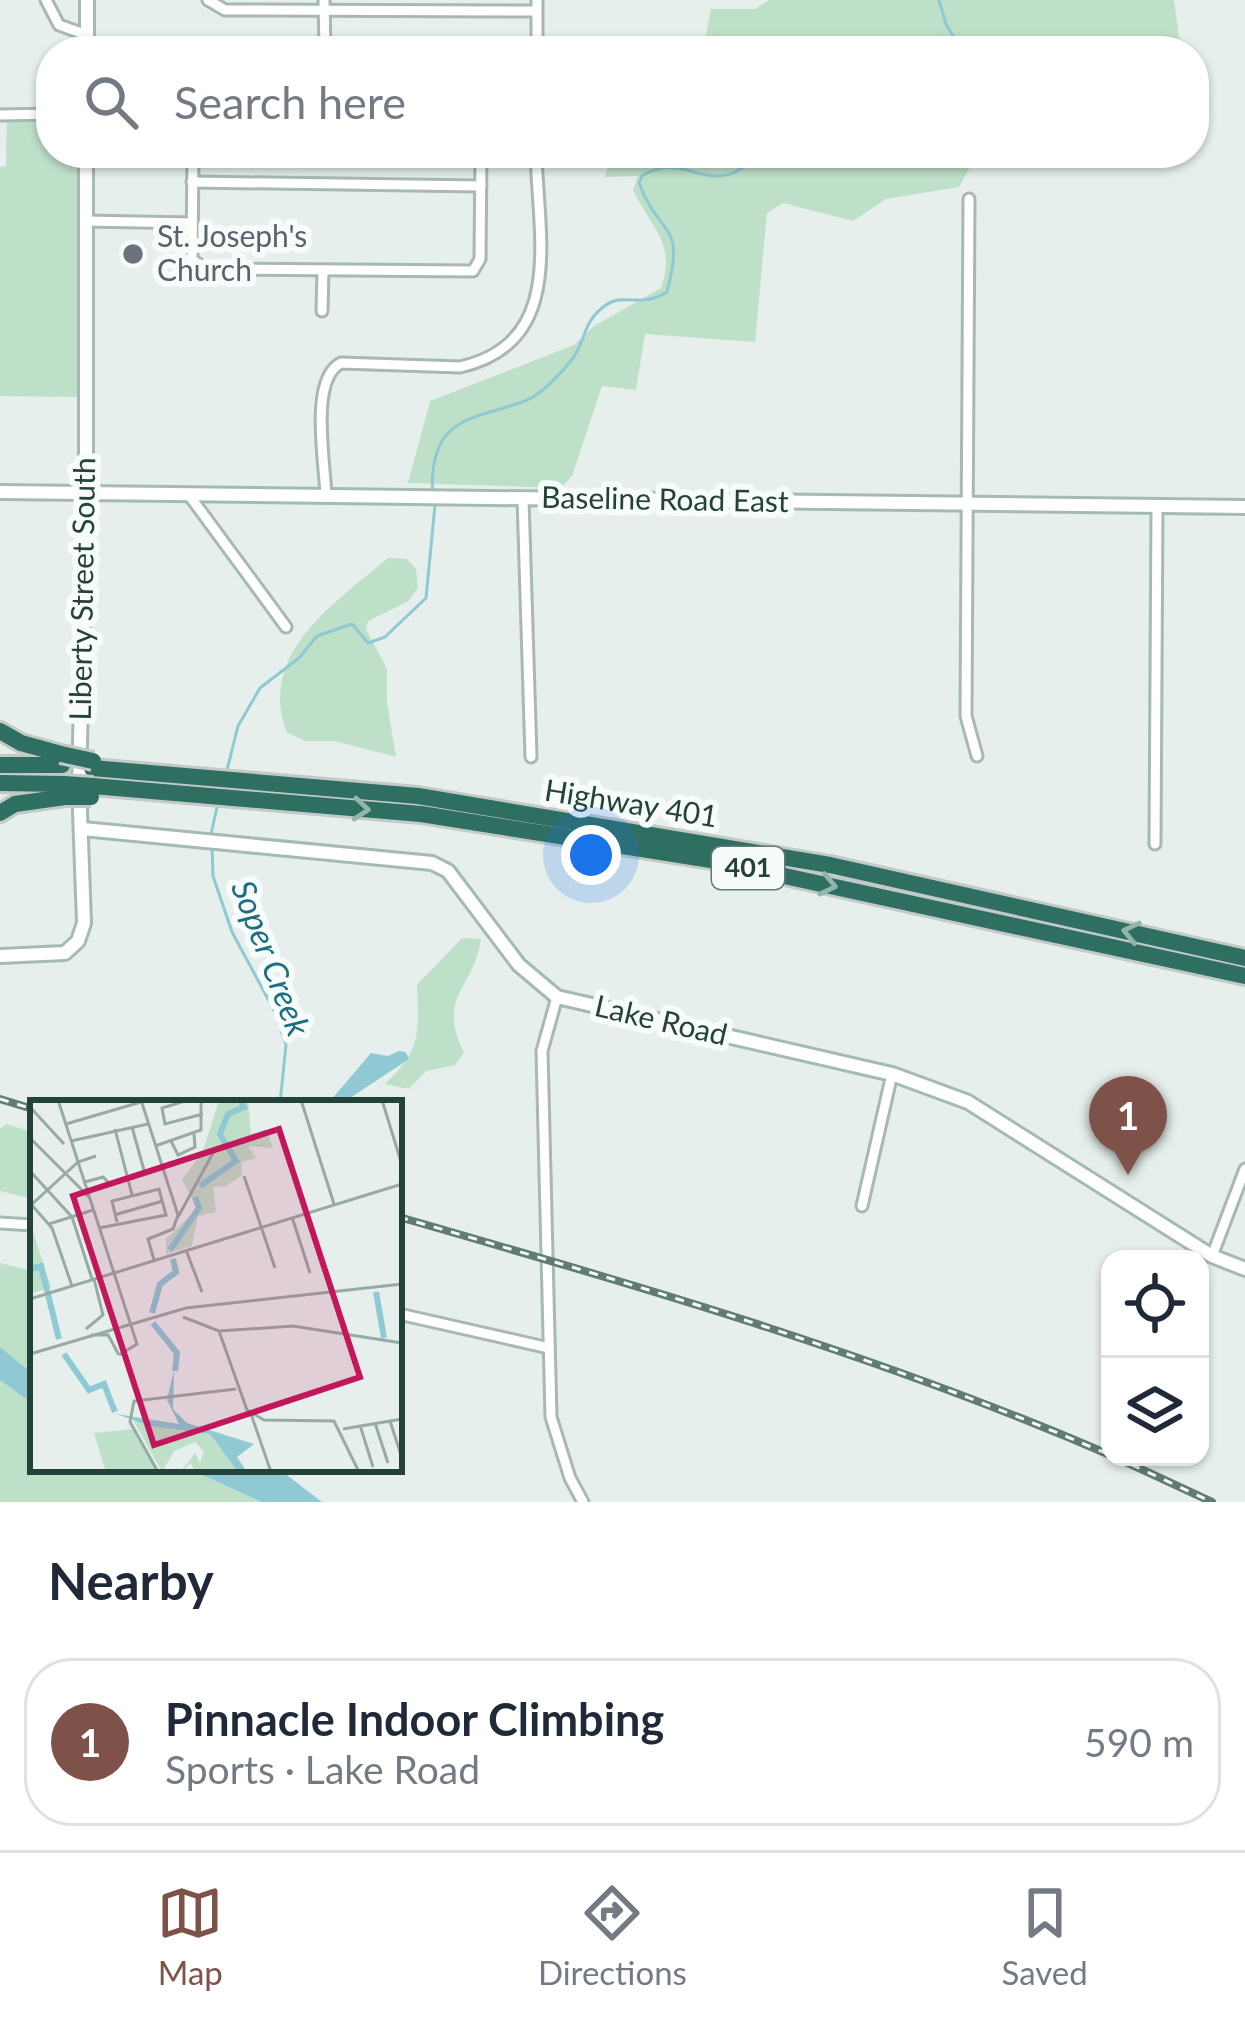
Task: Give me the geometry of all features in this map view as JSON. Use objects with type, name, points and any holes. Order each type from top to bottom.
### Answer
[{"type":"highway","points":[[0,731],[63,775]]},
{"type":"highway","points":[[0,765],[93,778]]},
{"type":"highway","name":"Highway 401","points":[[93,778],[190,770],[418,796],[830,865],[1245,958]]},
{"type":"highway","points":[[0,813],[63,775]]},
{"type":"highway","points":[[0,783],[63,775],[93,778]]},
{"type":"highway","name":"Highway 401","points":[[93,778],[204,795],[421,814],[711,860],[1245,976]]},
{"type":"street","points":[[46,0],[58,26],[87,35],[87,0]]},
{"type":"street","points":[[208,0],[219,9],[246,10],[325,5],[537,5],[537,36]]},
{"type":"street","points":[[229,0],[246,10]]},
{"type":"street","points":[[325,5],[325,36]]},
{"type":"street","points":[[0,115],[36,115]]},
{"type":"street","name":"Liberty Street South","points":[[0,956],[57,956],[72,949],[84,923],[80,784],[86,168]]},
{"type":"street","points":[[192,168],[192,259],[204,269],[473,271],[479,259],[482,168]]},
{"type":"street","points":[[326,496],[322,388],[331,368],[341,363],[460,368],[506,348],[528,321],[538,292],[536,168]]},
{"type":"street","points":[[192,182],[481,186]]},
{"type":"street","points":[[969,200],[966,716],[977,756]]},
{"type":"street","points":[[85,221],[193,223]]},
{"type":"street","points":[[322,270],[322,311]]},
{"type":"street","name":"Baseline Road East","points":[[0,492],[1245,507]]},
{"type":"street","points":[[189,494],[286,627]]},
{"type":"street","points":[[523,498],[531,757]]},
{"type":"street","points":[[1155,844],[1157,505]]},
{"type":"street","name":"Lake Road","points":[[83,829],[432,863],[448,871],[519,965],[557,997],[892,1073],[968,1102],[1212,1256],[1245,1269]]},
{"type":"street","points":[[557,997],[542,1052],[551,1417],[570,1478],[583,1502]]},
{"type":"street","points":[[862,1206],[892,1073]]},
{"type":"street","points":[[1212,1256],[1245,1169]]},
{"type":"street","points":[[0,1223],[30,1225]]},
{"type":"street","points":[[402,1315],[549,1348]]},
{"type":"green space","points":[[769,0],[1174,0],[1179,36],[706,36],[711,9],[755,9]]},
{"type":"green space","points":[[7,119],[36,119],[36,168],[81,168],[80,397],[0,396],[0,167],[6,166]]},
{"type":"green space","points":[[608,168],[970,168],[959,187],[886,199],[853,221],[783,203],[767,213],[755,342],[645,334],[636,390],[602,386],[572,476],[561,488],[408,483],[430,401],[574,345],[594,326],[661,288],[664,248],[633,190],[638,176],[604,177]]},
{"type":"green space","points":[[388,558],[407,559],[416,569],[418,588],[407,602],[368,621],[366,629],[387,669],[396,757],[335,741],[305,741],[287,732],[281,704],[283,678],[292,654],[325,612]]},
{"type":"green space","points":[[462,938],[481,939],[455,1005],[456,1034],[464,1053],[455,1065],[426,1071],[409,1089],[385,1084],[415,1040],[417,985]]},
{"type":"green space","points":[[6,1124],[30,1131],[30,1198],[0,1191],[0,1129]]},
{"type":"green space","points":[[0,1263],[30,1270],[30,1372],[0,1347]]},
{"type":"green space","points":[[0,1380],[30,1402],[30,1472],[196,1472],[262,1502],[0,1502]]},
{"type":"water","points":[[406,1052],[409,1059],[347,1100],[331,1100],[371,1053]]},
{"type":"water","points":[[0,1347],[30,1372],[30,1402],[0,1380]]},
{"type":"water","points":[[196,1472],[283,1472],[322,1502],[262,1502]]},
{"type":"waterway","name":"Soper Creek","points":[[939,0],[953,36]]},
{"type":"waterway","name":"Soper Creek","points":[[433,495],[435,461],[450,431],[543,390],[573,358],[589,324],[606,305],[667,292],[672,241],[639,183],[642,176],[662,168]]},
{"type":"waterway","name":"Soper Creek","points":[[676,168],[714,176],[742,168]]},
{"type":"waterway","name":"Soper Creek","points":[[227,770],[238,726],[260,688],[299,658],[317,636],[352,624],[368,643],[385,637],[426,598],[435,505]]},
{"type":"waterway","name":"Soper Creek","points":[[211,834],[218,803]]},
{"type":"waterway","name":"Soper Creek","points":[[212,844],[213,876],[232,932],[275,1012],[286,1045],[280,1100]]},
{"type":"railway","points":[[0,1099],[30,1108]]},
{"type":"railway","points":[[402,1218],[847,1354],[1101,1451]]},
{"type":"railway","points":[[1134,1466],[1212,1502]]},
{"type":"place","name":"St. Joseph's Church","points":[[133,254]]},
{"type":"place","name":"Pinnacle Indoor Climbing","points":[[1128,1175]]}]
